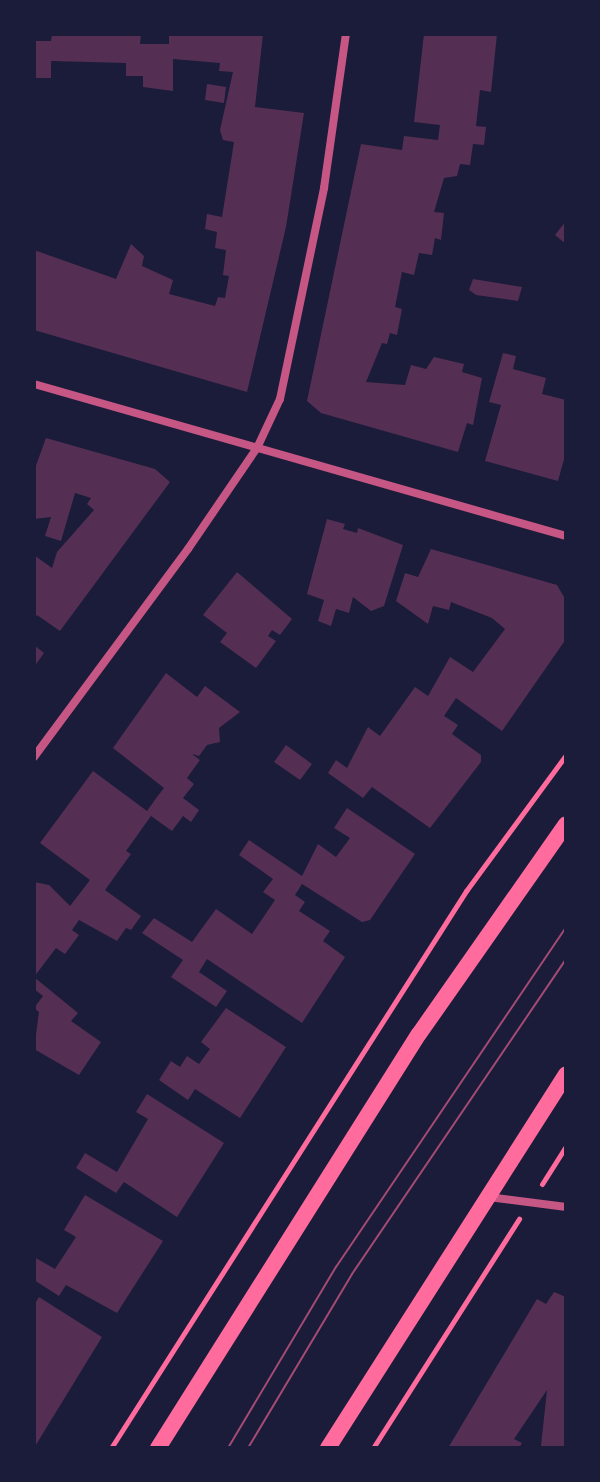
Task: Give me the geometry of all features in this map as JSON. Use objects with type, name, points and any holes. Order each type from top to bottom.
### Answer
[{"type":"main road","points":[[158,1448],[419,1034],[566,824]]},
{"type":"main road","points":[[328,1448],[566,1074]]},
{"type":"street","points":[[34,757],[257,448],[280,399],[324,188],[346,34]]},
{"type":"street","points":[[34,384],[566,536]]},
{"type":"street","points":[[486,1197],[566,1207]]},
{"type":"path","points":[[111,1448],[466,891],[566,755]]},
{"type":"path","points":[[373,1448],[566,1146]]},
{"type":"building","points":[[52,34],[141,34],[140,44],[169,44],[169,34],[263,34],[255,107],[304,113],[286,227],[247,392],[34,330],[34,250],[116,279],[131,244],[144,256],[142,266],[173,280],[169,294],[215,306],[218,297],[225,298],[229,276],[223,275],[226,250],[215,248],[217,232],[205,229],[207,214],[222,217],[234,142],[223,140],[220,130],[233,72],[219,71],[220,63],[173,59],[173,91],[143,87],[143,76],[126,76],[126,63],[51,61],[51,78],[34,78],[34,41],[51,41]]},
{"type":"building","points":[[424,34],[497,34],[491,92],[480,90],[476,126],[486,127],[484,145],[473,144],[470,165],[460,164],[457,176],[444,178],[434,212],[444,213],[441,240],[435,238],[432,255],[419,253],[414,275],[402,272],[395,307],[402,309],[397,335],[390,333],[387,344],[382,343],[366,382],[405,385],[411,365],[426,369],[434,357],[464,364],[462,372],[482,378],[473,425],[467,423],[458,452],[321,413],[307,401],[361,144],[402,150],[404,136],[438,140],[440,125],[414,122]]},
{"type":"building","points":[[207,84],[226,87],[224,103],[205,100]]},
{"type":"building","points":[[566,221],[566,244],[555,235]]},
{"type":"building","points":[[473,279],[522,287],[518,301],[476,295],[469,290]]},
{"type":"building","points":[[503,353],[516,356],[513,369],[546,378],[542,394],[566,400],[566,452],[558,481],[485,461],[501,405],[489,402]]},
{"type":"building","points":[[46,438],[155,469],[170,482],[60,631],[37,615],[34,620],[34,555],[52,568],[57,552],[94,510],[87,504],[91,498],[75,493],[61,541],[45,536],[51,517],[34,519],[34,471]]},
{"type":"building","points":[[327,519],[345,524],[343,529],[357,533],[358,528],[403,545],[384,606],[371,611],[353,597],[349,613],[336,609],[331,626],[318,621],[324,600],[307,594]]},
{"type":"building","points":[[431,549],[557,585],[564,597],[566,639],[502,731],[456,698],[444,716],[458,725],[452,734],[481,755],[481,762],[430,828],[372,787],[363,798],[328,773],[336,760],[347,768],[368,727],[380,736],[415,687],[428,696],[450,657],[473,672],[505,629],[492,618],[451,602],[449,610],[433,606],[428,624],[396,601],[405,573],[418,577]]},
{"type":"building","points":[[237,572],[292,619],[280,635],[272,630],[268,636],[276,641],[256,668],[220,642],[227,633],[203,615]]},
{"type":"building","points":[[34,645],[44,653],[34,667]]},
{"type":"building","points":[[166,673],[197,697],[205,686],[240,712],[219,728],[220,742],[207,745],[199,756],[192,754],[200,760],[187,778],[194,784],[183,798],[199,810],[191,822],[183,816],[172,831],[151,816],[126,851],[131,854],[105,890],[141,916],[131,930],[126,928],[117,941],[79,920],[72,930],[79,935],[65,954],[56,948],[34,977],[34,882],[49,885],[70,906],[90,880],[40,843],[93,771],[147,811],[164,788],[113,748]]},
{"type":"building","points":[[286,745],[312,764],[300,780],[274,762]]},
{"type":"building","points":[[347,808],[415,854],[370,920],[362,922],[302,884],[295,895],[305,902],[299,911],[330,931],[323,941],[345,957],[302,1023],[207,959],[199,972],[227,991],[216,1007],[171,977],[183,960],[142,933],[154,918],[192,942],[216,909],[252,934],[275,900],[263,892],[273,879],[239,855],[249,840],[302,876],[318,844],[336,857],[350,838],[334,828]]},
{"type":"building","points":[[34,977],[78,1013],[71,1021],[101,1042],[79,1075],[34,1049],[39,1012],[34,1008],[43,996],[34,989]]},
{"type":"building","points":[[226,1008],[286,1047],[240,1118],[195,1089],[188,1100],[159,1080],[171,1061],[180,1067],[187,1056],[199,1064],[210,1049],[201,1042]]},
{"type":"building","points":[[147,1094],[224,1143],[177,1217],[124,1182],[116,1193],[76,1168],[85,1153],[117,1172],[148,1119],[136,1112]]},
{"type":"building","points":[[85,1195],[163,1241],[117,1313],[66,1285],[59,1296],[34,1280],[34,1257],[55,1269],[76,1237],[64,1230]]},
{"type":"building","points":[[554,1292],[566,1297],[566,1448],[541,1446],[547,1390],[514,1439],[522,1443],[519,1448],[448,1448],[537,1299],[546,1304]]},
{"type":"building","points":[[39,1297],[102,1337],[34,1448],[34,1305]]},
{"type":"tram line","points":[[228,1448],[336,1267],[566,927]]},
{"type":"tram line","points":[[248,1448],[352,1274],[566,959]]}]
